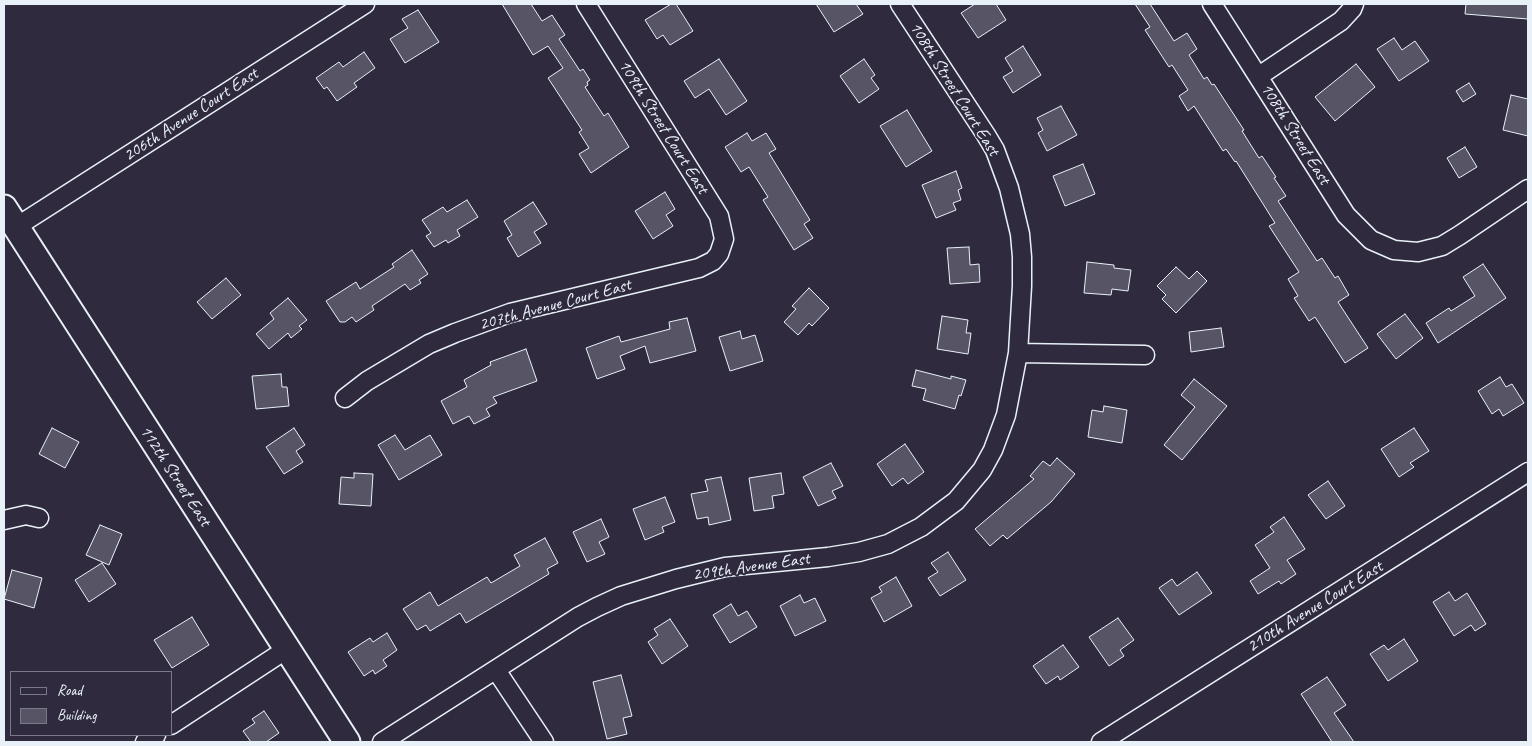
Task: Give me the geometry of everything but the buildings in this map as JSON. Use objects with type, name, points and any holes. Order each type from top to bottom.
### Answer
[{"type":"street","name":"206th Avenue Court East","points":[[10,218],[365,4]]},
{"type":"street","name":"109th Street Court East","points":[[586,4],[719,216],[724,239],[719,254]]},
{"type":"street","name":"108th Street Court East","points":[[900,4],[986,134],[995,150],[1009,188],[1020,234],[1022,257],[1018,353]]},
{"type":"street","name":"108th Street East","points":[[1212,4],[1346,216],[1371,240],[1394,250],[1418,252],[1442,246],[1528,189]]},
{"type":"street","points":[[1259,76],[1340,21],[1352,9],[1354,4]]},
{"type":"street","name":"112th Street East","points":[[10,218],[347,742]]},
{"type":"street","name":"207th Avenue Court East","points":[[344,398],[374,376],[429,344],[455,333],[510,313],[699,268],[713,262],[719,254]]},
{"type":"street","points":[[1018,353],[1145,355]]},
{"type":"street","name":"209th Avenue East","points":[[382,742],[578,617],[622,596],[676,578],[725,567],[828,557],[859,552],[888,544],[921,527],[956,501],[982,470],[993,450],[1006,415],[1018,353]]},
{"type":"street","name":"210th Avenue Court East","points":[[1102,742],[1528,472]]},
{"type":"street","points":[[4,520],[26,515],[39,518]]},
{"type":"street","points":[[172,724],[287,649]]},
{"type":"street","points":[[496,670],[544,742]]}]
